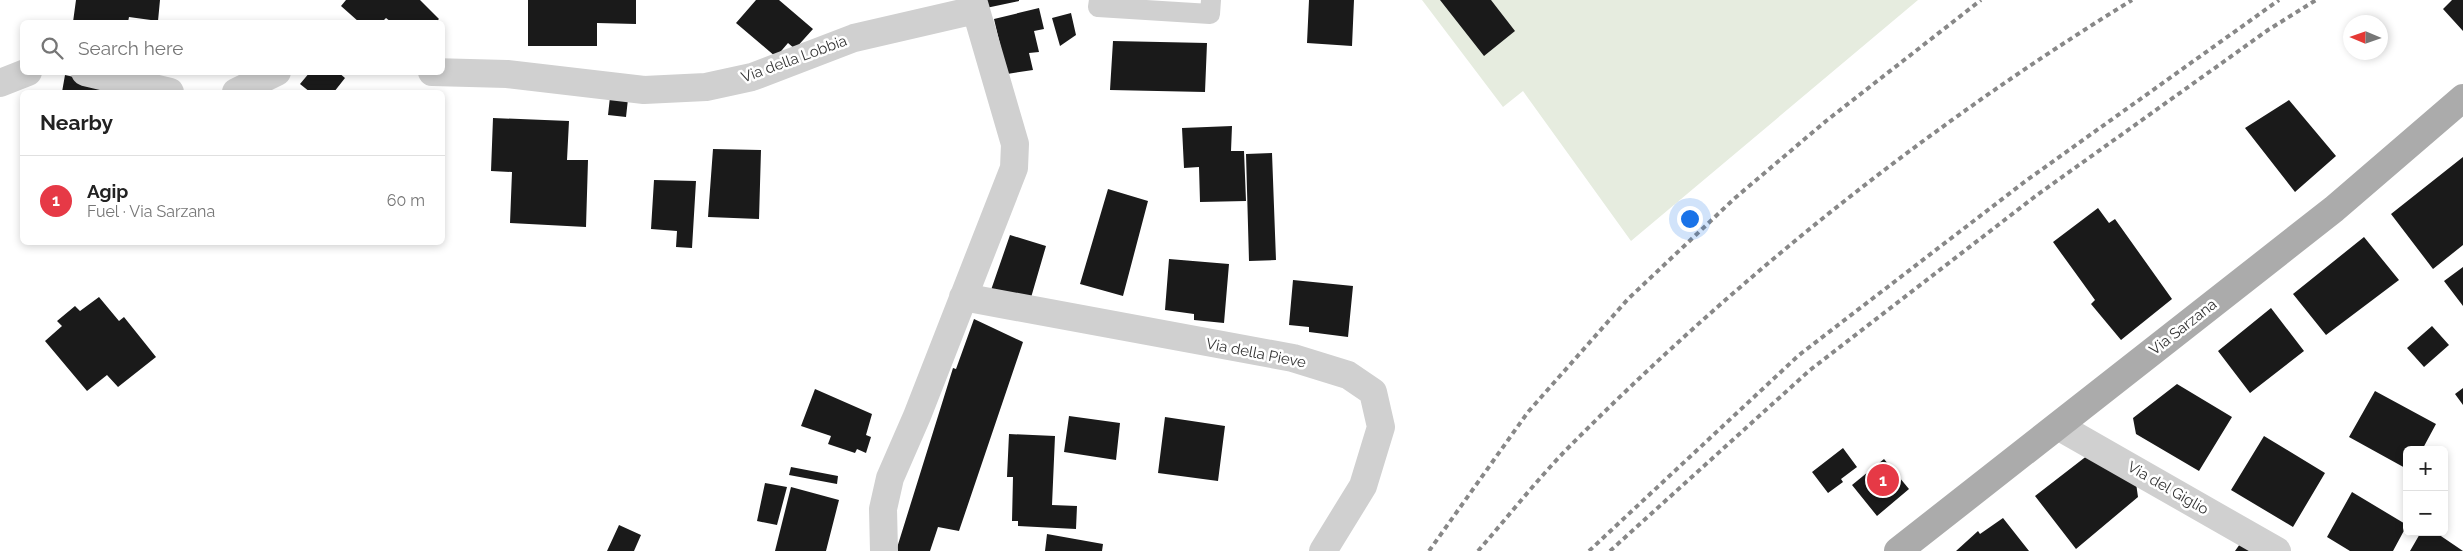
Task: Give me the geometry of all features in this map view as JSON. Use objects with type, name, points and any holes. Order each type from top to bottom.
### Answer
[{"type":"main road","name":"Via Sarzana","points":[[1898,551],[2334,208],[2463,98]]},
{"type":"street","name":"Via della Lobbia","points":[[445,72],[507,74],[644,90],[706,87],[752,77],[854,38],[974,5]]},
{"type":"street","points":[[884,551],[883,508],[890,478],[1014,168],[1014,144],[974,5]]},
{"type":"street","points":[[0,83],[20,75]]},
{"type":"street","points":[[98,75],[162,90]]},
{"type":"street","points":[[240,90],[271,75]]},
{"type":"street","name":"Via della Pieve","points":[[963,297],[1293,358],[1348,375],[1373,392],[1382,427],[1363,486],[1324,551]]},
{"type":"street","name":"Via del Giglio","points":[[2058,426],[2277,551]]},
{"type":"lane","points":[[1099,0],[1098,7],[1210,14],[1211,0]]},
{"type":"shaded area","points":[[1422,0],[1918,0],[1631,241],[1523,91],[1503,107]]},
{"type":"building","points":[[76,0],[160,0],[158,20],[129,17],[128,20],[73,20]]},
{"type":"building","points":[[346,0],[420,0],[439,19],[388,20],[386,18],[384,20],[357,20],[341,6]]},
{"type":"building","points":[[528,0],[636,0],[636,24],[597,23],[597,46],[528,46]]},
{"type":"building","points":[[756,0],[779,0],[813,29],[795,49],[788,43],[776,57],[736,23]]},
{"type":"building","points":[[984,0],[1019,0],[1019,1],[986,8]]},
{"type":"building","points":[[1309,0],[1354,0],[1352,46],[1307,43]]},
{"type":"building","points":[[1440,0],[1491,0],[1515,31],[1484,56]]},
{"type":"building","points":[[2452,0],[2463,0],[2463,31],[2443,9]]},
{"type":"building","points":[[1039,8],[1044,29],[1034,31],[1039,52],[1029,53],[1033,70],[1007,74],[994,19]]},
{"type":"building","points":[[1071,13],[1076,35],[1060,46],[1052,18]]},
{"type":"building","points":[[1113,41],[1207,43],[1205,92],[1110,90]]},
{"type":"building","points":[[65,75],[131,90],[62,90]]},
{"type":"building","points":[[308,75],[342,75],[345,78],[336,90],[308,90],[300,84]]},
{"type":"building","points":[[610,97],[628,99],[626,117],[608,115]]},
{"type":"building","points":[[2289,100],[2336,156],[2295,192],[2245,128]]},
{"type":"building","points":[[493,118],[569,121],[567,160],[588,160],[586,227],[510,223],[512,172],[491,171]]},
{"type":"building","points":[[1232,126],[1231,151],[1244,151],[1246,201],[1200,202],[1199,167],[1184,168],[1182,128]]},
{"type":"building","points":[[713,149],[761,150],[759,219],[708,217]]},
{"type":"building","points":[[1272,153],[1276,260],[1249,261],[1246,154]]},
{"type":"building","points":[[2463,157],[2463,245],[2433,269],[2391,214]]},
{"type":"building","points":[[654,180],[696,181],[692,248],[676,247],[677,231],[651,229]]},
{"type":"building","points":[[1108,189],[1148,201],[1123,296],[1080,284]]},
{"type":"building","points":[[2098,208],[2109,223],[2115,219],[2172,299],[2121,340],[2091,304],[2095,300],[2053,242]]},
{"type":"building","points":[[1010,235],[1046,246],[1030,301],[991,290]]},
{"type":"building","points":[[2364,237],[2399,280],[2326,335],[2293,294]]},
{"type":"building","points":[[1169,259],[1229,264],[1224,323],[1194,320],[1194,314],[1165,310]]},
{"type":"building","points":[[2463,267],[2463,306],[2444,281]]},
{"type":"building","points":[[1293,280],[1353,286],[1348,337],[1309,332],[1309,327],[1289,325]]},
{"type":"building","points":[[99,297],[119,321],[124,317],[156,357],[118,387],[107,375],[87,391],[45,341],[62,326],[57,321],[75,306],[80,311]]},
{"type":"building","points":[[2271,308],[2304,351],[2250,393],[2218,351]]},
{"type":"building","points":[[974,319],[1023,342],[959,531],[938,527],[930,551],[896,551],[953,368],[956,369]]},
{"type":"building","points":[[2432,326],[2449,345],[2424,367],[2407,348]]},
{"type":"building","points":[[2177,384],[2232,417],[2199,471],[2136,434],[2133,418]]},
{"type":"building","points":[[2463,388],[2463,405],[2455,394]]},
{"type":"building","points":[[815,389],[872,414],[866,435],[871,437],[866,453],[857,449],[855,453],[828,444],[831,436],[801,426]]},
{"type":"building","points":[[2375,391],[2436,424],[2424,446],[2403,446],[2403,467],[2349,437]]},
{"type":"building","points":[[1069,416],[1120,423],[1116,460],[1064,452]]},
{"type":"building","points":[[1165,417],[1225,426],[1218,481],[1158,473]]},
{"type":"building","points":[[1009,434],[1055,436],[1052,505],[1077,506],[1076,529],[1018,526],[1018,521],[1012,521],[1013,477],[1007,477]]},
{"type":"building","points":[[2264,436],[2325,473],[2293,527],[2231,490]]},
{"type":"building","points":[[1843,448],[1857,467],[1841,479],[1843,482],[1828,493],[1812,472]]},
{"type":"building","points":[[2088,455],[2136,483],[2138,497],[2076,549],[2035,496]]},
{"type":"building","points":[[1884,459],[1909,489],[1877,516],[1852,485]]},
{"type":"building","points":[[791,467],[838,476],[837,484],[789,475]]},
{"type":"building","points":[[765,483],[787,487],[777,525],[757,521]]},
{"type":"building","points":[[791,487],[839,500],[826,551],[775,551]]},
{"type":"building","points":[[2352,492],[2403,523],[2403,532],[2393,551],[2350,551],[2327,537]]},
{"type":"building","points":[[2003,518],[2029,551],[1956,551],[1978,531],[1980,534]]},
{"type":"building","points":[[619,525],[641,535],[634,551],[607,551]]},
{"type":"building","points":[[1047,534],[1103,544],[1102,551],[1045,551]]},
{"type":"building","points":[[2419,536],[2441,536],[2463,551],[2410,551]]},
{"type":"building","points":[[2242,541],[2258,551],[2235,551]]},
{"type":"railway","points":[[1429,551],[1528,412],[1628,299],[1735,198],[1826,121],[1981,0]]},
{"type":"railway","points":[[1478,551],[1566,450],[1631,386],[1765,266],[1835,208],[1907,153],[1981,100],[2132,0]]},
{"type":"railway","points":[[1589,551],[1799,355],[2027,180],[2279,0]]},
{"type":"railway","points":[[1610,551],[1810,370],[2037,195],[2268,30],[2316,0]]},
{"type":"place","name":"Agip","points":[[1883,480]]}]
